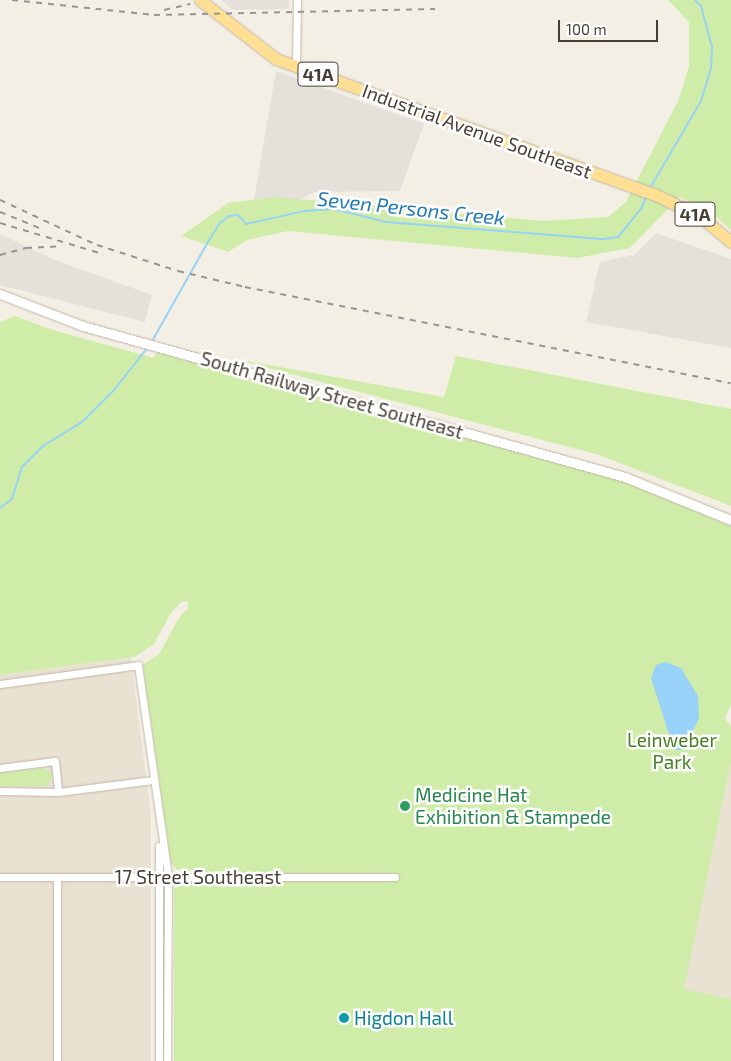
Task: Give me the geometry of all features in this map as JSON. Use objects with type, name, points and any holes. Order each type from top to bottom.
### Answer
[{"type":"main road","name":"Industrial Avenue Southeast","points":[[200,0],[276,59],[654,194],[701,217],[731,242]]},
{"type":"street","points":[[296,66],[297,0]]},
{"type":"street","name":"South Railway Street Southeast","points":[[1,296],[46,315],[163,347],[353,404],[557,456],[666,492],[731,520]]},
{"type":"street","points":[[0,684],[138,665],[158,818],[168,877],[167,1061]]},
{"type":"street","points":[[0,768],[55,761],[58,792]]},
{"type":"street","points":[[0,791],[58,792],[154,780]]},
{"type":"street","points":[[158,818],[159,1061]]},
{"type":"street","name":"17 Street Southeast","points":[[0,876],[396,877]]},
{"type":"street","points":[[57,877],[57,1061]]},
{"type":"shaded area","points":[[221,0],[289,0],[289,9],[233,10]]},
{"type":"shaded area","points":[[276,71],[424,124],[400,191],[314,192],[300,200],[254,200]]},
{"type":"shaded area","points":[[656,233],[731,259],[731,348],[586,322],[600,262],[634,255]]},
{"type":"shaded area","points":[[0,234],[55,260],[152,295],[145,322],[0,285]]},
{"type":"shaded area","points":[[131,658],[151,815],[151,1061],[0,1061],[0,675]]},
{"type":"shaded area","points":[[731,762],[731,999],[683,989]]},
{"type":"green space","points":[[668,0],[731,0],[731,230],[713,214],[680,197],[630,248],[577,258],[288,231],[247,240],[228,252],[181,236],[228,203],[275,197],[543,221],[608,217],[626,202],[679,99],[689,66],[689,22]]},
{"type":"green space","name":"Leinweber Park","points":[[15,316],[53,330],[154,358],[157,352],[354,409],[555,461],[623,481],[731,526],[731,705],[725,718],[731,727],[731,762],[684,989],[731,999],[731,1061],[174,1061],[174,889],[183,883],[196,880],[196,871],[176,869],[171,862],[143,665],[159,654],[180,616],[188,609],[188,601],[181,602],[171,613],[154,644],[135,657],[0,675],[0,322]]},
{"type":"green space","points":[[456,356],[731,409],[731,506],[596,454],[230,358],[444,397]]},
{"type":"green space","points":[[43,768],[51,772],[52,777],[46,786],[0,786],[0,774]]},
{"type":"water","points":[[666,662],[681,668],[698,696],[699,718],[685,750],[674,750],[651,678],[656,665]]},
{"type":"waterway","name":"Seven Persons Creek","points":[[650,188],[701,101],[711,69],[712,47],[701,6],[695,0]]},
{"type":"waterway","name":"Seven Persons Creek","points":[[151,343],[208,242],[220,223],[229,216],[238,215],[246,224],[304,211],[334,209],[386,222],[604,239],[618,237],[641,209],[646,197]]},
{"type":"waterway","name":"Seven Persons Creek","points":[[0,508],[12,499],[22,467],[43,446],[82,422],[114,390],[148,347]]},
{"type":"railway","points":[[12,0],[154,15],[435,9]]},
{"type":"railway","points":[[164,10],[190,4]]},
{"type":"railway","points":[[0,200],[97,245],[178,271],[245,287],[731,383]]},
{"type":"railway","points":[[0,212],[44,230]]},
{"type":"railway","points":[[0,223],[103,254]]},
{"type":"railway","points":[[0,255],[26,248],[61,246]]},
{"type":"place","name":"Medicine Hat Exhibition & Stampede","points":[[405,806]]},
{"type":"place","name":"Higdon Hall","points":[[344,1018]]}]
